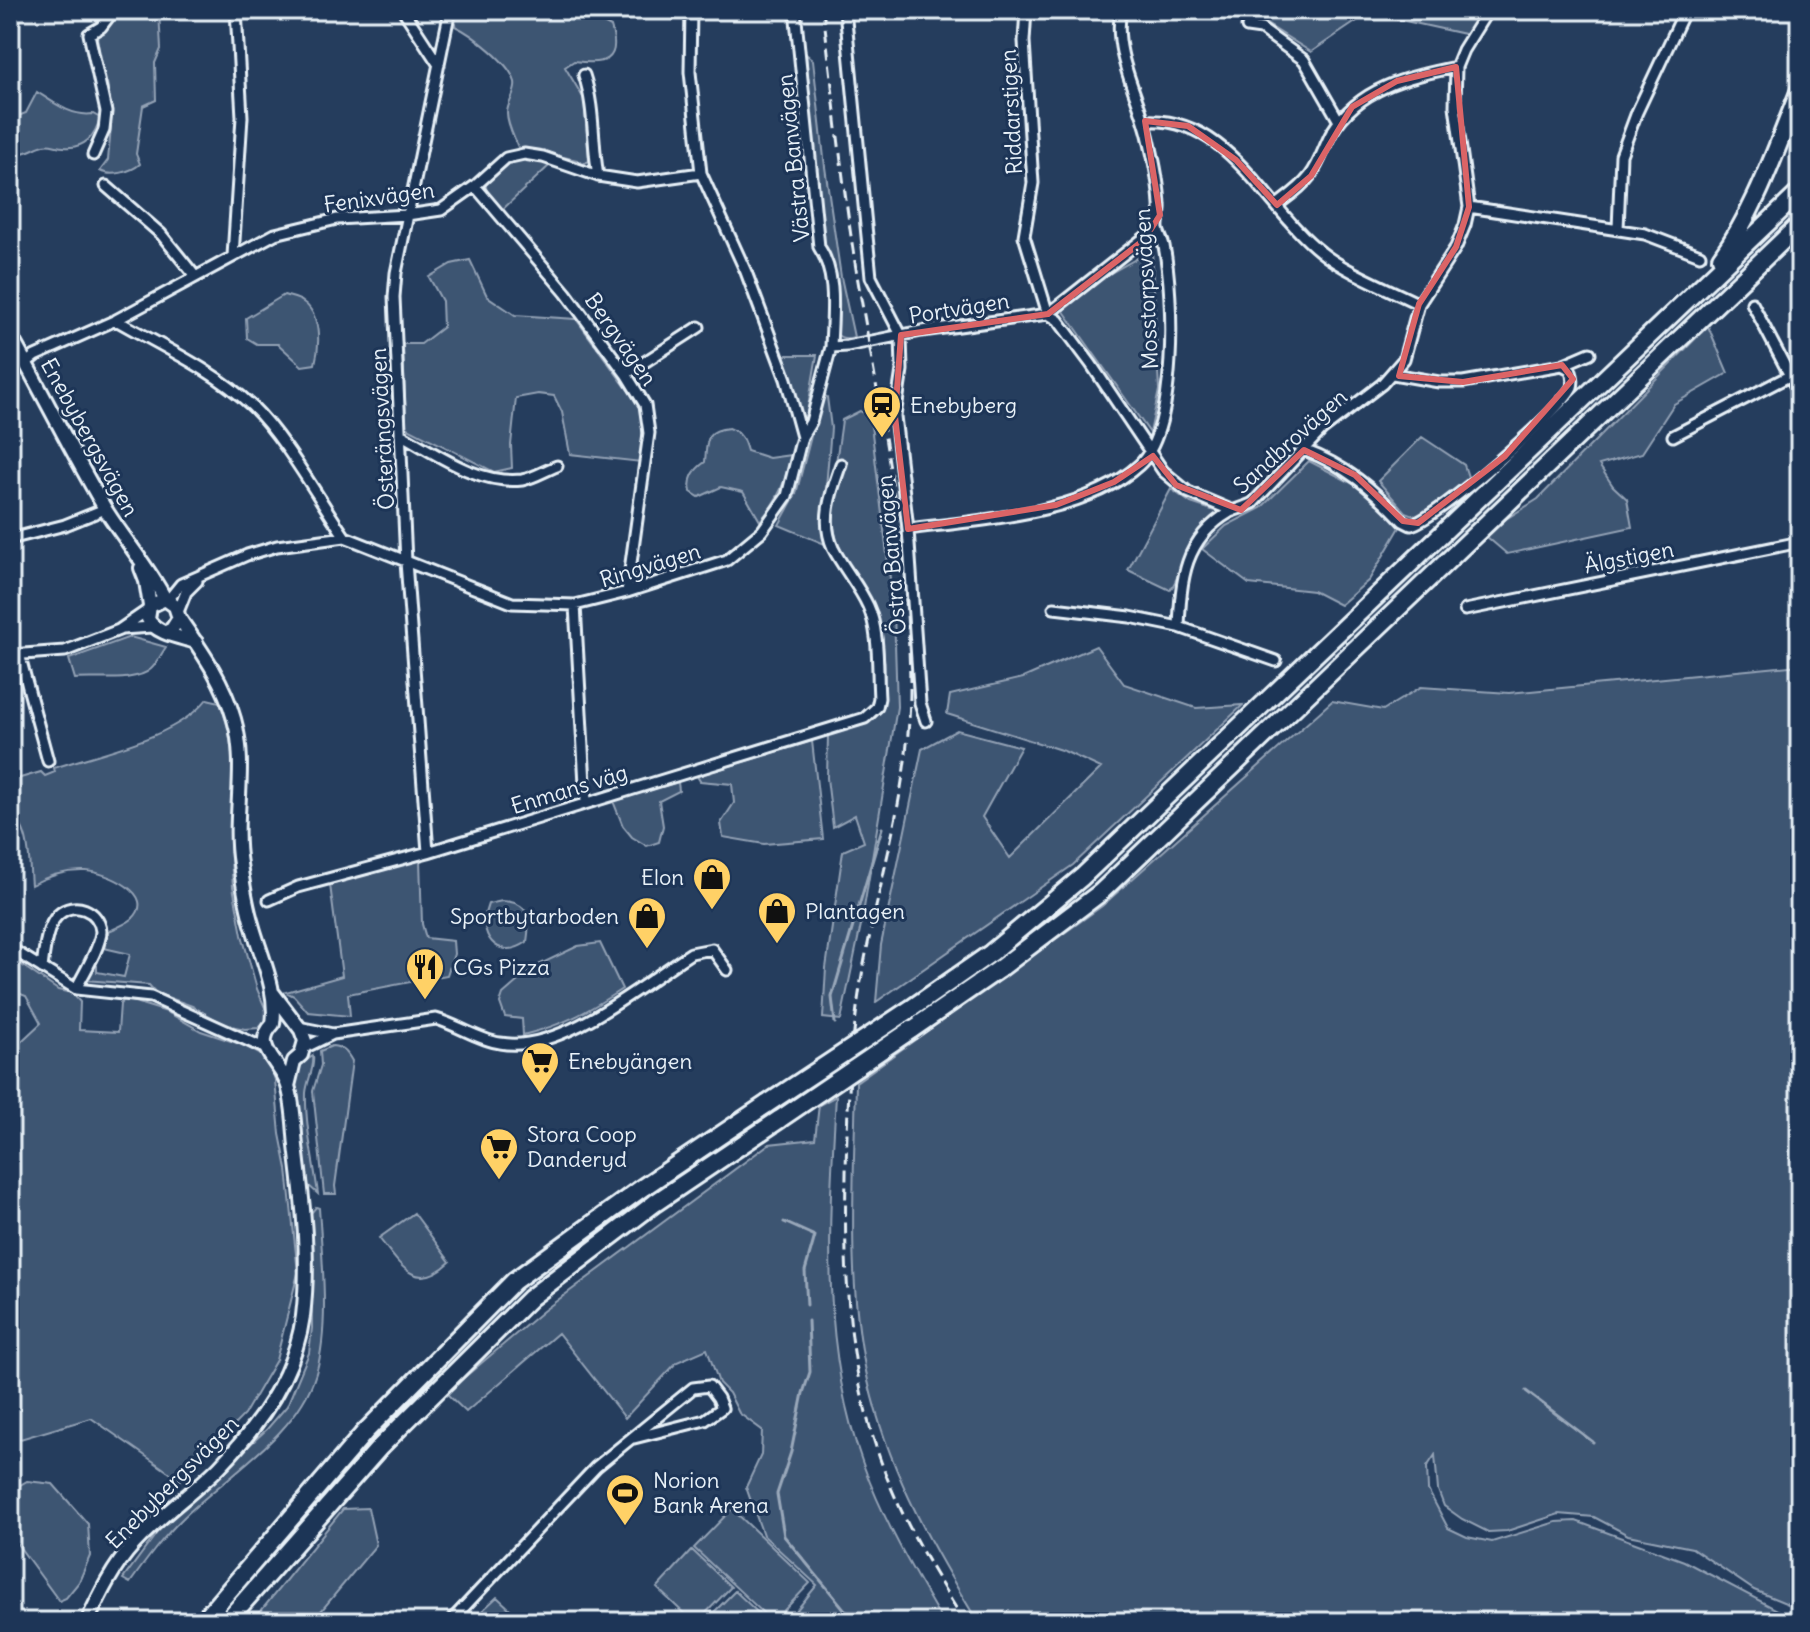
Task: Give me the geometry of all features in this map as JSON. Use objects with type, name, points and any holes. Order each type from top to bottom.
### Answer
[{"type":"highway","points":[[1698,292],[1740,232],[1767,176],[1800,90]]},
{"type":"highway","points":[[202,1622],[365,1432],[514,1281],[642,1188],[991,953],[1082,877],[1800,192]]},
{"type":"highway","points":[[226,1622],[380,1447],[530,1298],[655,1203],[998,970],[1100,893],[1545,470],[1797,224]]},
{"type":"main road","name":"Enebybergsvägen","points":[[10,335],[105,509],[153,575],[166,600]]},
{"type":"main road","name":"Enebybergsvägen","points":[[137,557],[146,581],[149,608]]},
{"type":"main road","points":[[196,642],[152,627],[148,619],[149,608],[166,600],[178,615],[196,642],[220,681],[236,723],[241,774],[239,860],[251,923],[273,993],[303,1034],[304,1048]]},
{"type":"main road","points":[[166,632],[172,629],[178,615]]},
{"type":"main road","points":[[264,1048],[273,993]]},
{"type":"main road","points":[[269,1029],[286,1021],[296,1025]]},
{"type":"main road","name":"Enebybergsvägen","points":[[87,1622],[111,1574],[131,1547],[155,1521],[218,1468],[257,1424],[280,1388],[293,1356],[302,1319],[307,1276],[304,1211],[288,1086],[277,1062],[264,1048]]},
{"type":"main road","name":"Enebybergsvägen","points":[[288,1086],[294,1061],[304,1048]]},
{"type":"main road","points":[[277,1062],[294,1061]]},
{"type":"street","points":[[93,155],[104,130],[106,112],[89,34],[111,17],[114,10]]},
{"type":"street","points":[[233,256],[242,117],[236,10]]},
{"type":"street","points":[[403,10],[439,65]]},
{"type":"street","name":"Österängsvägen","points":[[428,852],[406,562],[394,297],[407,215],[450,10]]},
{"type":"street","name":"Ringvägen","points":[[166,600],[181,584],[247,555],[277,546],[345,537],[512,603],[575,605],[727,560],[762,531],[787,496],[802,437],[786,379],[746,272],[701,173],[690,72],[691,10]]},
{"type":"street","name":"Västra Banvägen","points":[[795,10],[819,247],[828,260],[832,283],[831,347]]},
{"type":"street","name":"Östra Banvägen","points":[[845,10],[871,277],[901,335],[902,370],[895,416],[908,529],[920,703],[926,721]]},
{"type":"street","name":"Riddarstigen","points":[[1026,10],[1024,41],[1033,183],[1024,236],[1048,314],[1058,320],[1082,352],[1163,471],[1176,485],[1233,511]]},
{"type":"street","name":"Mosstorpsvägen","points":[[1121,10],[1118,26],[1124,57],[1145,121],[1160,203],[1158,227],[1164,246],[1171,352],[1166,399],[1150,452]]},
{"type":"street","name":"Sandbrovägen","points":[[1179,627],[1184,572],[1191,551],[1204,535],[1233,511],[1253,503],[1322,430],[1393,374],[1404,359],[1419,304],[1456,247],[1469,207],[1455,106],[1456,67],[1488,10]]},
{"type":"street","points":[[1618,229],[1621,155],[1637,112],[1685,10]]},
{"type":"street","points":[[1247,27],[1261,29],[1304,60],[1339,121]]},
{"type":"street","points":[[1277,205],[1311,176],[1339,121],[1352,107],[1378,89],[1397,81],[1456,67]]},
{"type":"street","points":[[584,75],[591,98],[598,176]]},
{"type":"street","points":[[1145,121],[1164,119],[1188,126],[1236,160],[1320,252],[1419,304]]},
{"type":"street","name":"Fenixvägen","points":[[26,363],[35,356],[116,320],[275,234],[337,219],[441,210],[475,186],[506,158],[524,154],[543,157],[598,176],[637,182],[701,173]]},
{"type":"street","points":[[106,186],[161,234],[195,276]]},
{"type":"street","name":"Bergvägen","points":[[475,186],[566,293],[645,405],[649,433],[627,592]]},
{"type":"street","points":[[1469,207],[1645,234],[1700,255]]},
{"type":"street","points":[[1048,314],[1158,227]]},
{"type":"street","points":[[1752,303],[1800,395]]},
{"type":"street","name":"Portvägen","points":[[831,347],[1048,314]]},
{"type":"street","points":[[116,320],[197,367],[252,407],[275,435],[345,537]]},
{"type":"street","points":[[626,374],[699,327]]},
{"type":"street","points":[[802,437],[811,422],[831,347]]},
{"type":"street","points":[[1393,374],[1439,382],[1463,382],[1562,365],[1590,353]]},
{"type":"street","points":[[1304,450],[1327,458],[1355,475],[1411,525],[1436,512],[1481,477],[1555,407],[1572,387],[1570,369],[1562,365]]},
{"type":"street","points":[[1673,436],[1789,376]]},
{"type":"street","points":[[400,434],[475,474],[500,481],[525,480],[557,466]]},
{"type":"street","points":[[908,529],[1020,515],[1056,505],[1114,482],[1139,465],[1150,452]]},
{"type":"street","name":"Enmans väg","points":[[269,900],[298,887],[428,852],[865,718],[877,707],[879,698],[869,608],[832,545],[829,531],[830,495],[841,464]]},
{"type":"street","points":[[10,539],[65,525],[105,509]]},
{"type":"street","name":"Älgstigen","points":[[1465,610],[1800,542]]},
{"type":"street","points":[[178,615],[186,592],[199,578]]},
{"type":"street","points":[[575,605],[586,802]]},
{"type":"street","points":[[48,761],[14,655],[65,651],[119,630],[149,608]]},
{"type":"street","points":[[1054,608],[1130,617],[1179,627],[1276,661]]},
{"type":"street","points":[[119,630],[152,627]]},
{"type":"street","points":[[42,968],[57,915],[70,908],[82,907],[94,915],[101,931],[76,989]]},
{"type":"street","points":[[10,948],[76,989],[151,997],[264,1048]]},
{"type":"street","points":[[304,1048],[333,1034],[436,1019],[486,1040],[526,1045],[579,1027],[691,953],[712,949],[727,970]]},
{"type":"street","points":[[296,1025],[333,1034]]},
{"type":"street","points":[[238,1035],[269,1029]]},
{"type":"street","points":[[450,1622],[596,1467],[693,1388],[709,1386],[718,1398],[722,1408],[716,1417],[634,1438]]},
{"type":"highlighted area","points":[[1456,67],[1469,207],[1456,247],[1419,304],[1399,376],[1463,382],[1562,365],[1573,379],[1505,456],[1418,523],[1403,521],[1355,475],[1304,450],[1241,510],[1176,485],[1153,456],[1114,482],[1056,505],[908,529],[895,416],[901,335],[1048,314],[1144,240],[1160,215],[1145,121],[1188,126],[1236,160],[1277,205],[1311,176],[1352,107],[1397,81]]},
{"type":"shaded area","points":[[120,10],[159,10],[161,49],[155,63],[156,100],[143,106],[136,154],[140,164],[110,174],[100,171],[108,160],[112,108],[107,83],[103,80],[97,37]]},
{"type":"shaded area","points":[[457,10],[591,10],[592,17],[611,27],[614,48],[608,59],[574,61],[565,67],[584,99],[589,161],[583,164],[577,160],[519,150],[507,118],[515,86],[512,74],[490,50],[455,26]]},
{"type":"shaded area","points":[[1259,10],[1484,10],[1469,35],[1369,13],[1311,52],[1265,23]]},
{"type":"shaded area","points":[[806,54],[813,60],[841,277],[854,337],[849,338],[838,335],[830,318]]},
{"type":"shaded area","points":[[37,92],[71,111],[100,118],[92,136],[77,146],[46,145],[14,154],[10,146],[10,119],[26,113]]},
{"type":"shaded area","points":[[519,160],[550,165],[502,210],[488,197],[485,182],[510,162]]},
{"type":"shaded area","points":[[1152,250],[1159,390],[1150,433],[1063,310],[1093,283]]},
{"type":"shaded area","points":[[470,260],[487,296],[515,315],[576,319],[643,415],[641,462],[570,454],[562,412],[554,396],[538,394],[516,398],[512,468],[494,472],[406,427],[403,344],[421,344],[443,327],[442,301],[429,277],[451,264]]},
{"type":"shaded area","points":[[284,295],[301,301],[313,314],[318,339],[315,364],[302,366],[278,344],[257,344],[247,338],[246,318]]},
{"type":"shaded area","points":[[1708,326],[1728,373],[1674,404],[1642,453],[1599,465],[1613,486],[1627,499],[1632,527],[1507,554],[1487,537],[1506,519],[1538,499]]},
{"type":"shaded area","points":[[784,355],[817,355],[807,413],[801,420]]},
{"type":"shaded area","points":[[822,394],[827,397],[831,428],[824,511],[827,545],[779,525],[796,494]]},
{"type":"shaded area","points":[[860,411],[870,417],[894,611],[897,707],[862,920],[841,1020],[823,1018],[826,968],[843,851],[864,842],[855,815],[833,827],[827,778],[828,735],[873,720],[879,711],[885,681],[883,644],[876,612],[868,593],[843,554],[834,524],[834,478],[842,420]]},
{"type":"shaded area","points":[[729,428],[741,437],[747,451],[769,458],[791,455],[780,490],[760,521],[743,492],[721,487],[699,497],[691,492],[690,483],[705,462],[711,434]]},
{"type":"shaded area","points":[[1422,437],[1464,465],[1470,483],[1418,517],[1405,512],[1378,481]]},
{"type":"shaded area","points":[[1309,461],[1369,492],[1402,524],[1369,580],[1340,605],[1313,591],[1249,584],[1202,549],[1226,526],[1261,508]]},
{"type":"shaded area","points":[[1171,489],[1191,503],[1221,513],[1221,517],[1189,548],[1170,590],[1128,570]]},
{"type":"shaded area","points":[[130,637],[166,647],[151,669],[126,678],[75,679],[69,659]]},
{"type":"shaded area","points":[[1096,646],[1124,684],[1196,708],[1243,705],[1073,865],[876,1002],[881,945],[922,749],[957,730],[1021,747],[982,817],[1010,858],[1101,768],[1064,751],[947,714],[950,695],[1023,678]]},
{"type":"shaded area","points":[[1800,665],[1800,1609],[1754,1590],[1692,1548],[1628,1535],[1594,1517],[1559,1514],[1507,1531],[1488,1532],[1444,1506],[1438,1490],[1435,1455],[1427,1467],[1428,1490],[1448,1528],[1467,1537],[1492,1542],[1556,1522],[1576,1521],[1684,1561],[1800,1622],[978,1622],[903,1485],[881,1427],[863,1359],[853,1241],[856,1082],[1102,906],[1332,701],[1383,710],[1421,687],[1509,693]]},
{"type":"shaded area","points":[[207,699],[220,702],[229,731],[233,759],[230,845],[233,886],[242,935],[257,989],[269,1017],[259,1028],[226,1025],[192,1006],[156,993],[149,985],[85,980],[92,966],[97,966],[97,972],[124,977],[130,954],[104,948],[109,931],[132,919],[139,910],[139,901],[126,886],[95,872],[57,874],[31,885],[25,836],[17,820],[10,815],[10,781],[41,772],[45,776],[55,772],[54,768],[158,734],[193,713]]},
{"type":"shaded area","points":[[812,741],[823,839],[764,844],[723,837],[721,823],[734,803],[732,784],[700,781],[697,776]]},
{"type":"shaded area","points":[[678,782],[679,791],[659,801],[663,826],[659,842],[647,846],[632,837],[623,826],[613,801]]},
{"type":"shaded area","points":[[420,859],[422,924],[426,938],[453,941],[454,954],[447,975],[348,994],[350,1016],[308,1012],[294,996],[286,992],[342,976],[330,885]]},
{"type":"shaded area","points":[[502,901],[518,904],[528,918],[527,942],[516,948],[498,947],[487,934],[485,915],[488,904]]},
{"type":"shaded area","points":[[600,943],[622,989],[575,1017],[523,1035],[522,1019],[505,1017],[500,1003],[503,994],[534,967],[578,946]]},
{"type":"shaded area","points":[[10,957],[58,990],[72,993],[80,1002],[79,1030],[118,1032],[120,1004],[125,999],[167,1012],[201,1031],[243,1045],[268,1059],[275,1080],[298,1273],[276,1360],[244,1415],[180,1480],[91,1418],[17,1440],[10,1437],[10,1052],[41,1023],[26,996],[10,990]]},
{"type":"shaded area","points":[[332,1046],[344,1050],[352,1061],[336,1194],[324,1194],[313,1091],[321,1065],[320,1051]]},
{"type":"shaded area","points":[[313,1056],[306,1106],[318,1194],[308,1185],[295,1086],[299,1065]]},
{"type":"shaded area","points":[[836,1096],[831,1189],[831,1282],[840,1374],[849,1420],[880,1505],[943,1622],[787,1622],[817,1585],[763,1535],[746,1487],[761,1455],[762,1430],[739,1413],[729,1393],[719,1383],[707,1349],[677,1362],[625,1418],[558,1333],[466,1412],[446,1393],[543,1311],[769,1144],[815,1139],[819,1105]]},
{"type":"shaded area","points":[[316,1207],[319,1208],[323,1270],[323,1335],[316,1373],[307,1395],[278,1434],[176,1525],[130,1583],[123,1579],[162,1526],[267,1429],[287,1406],[309,1353],[312,1328],[311,1213]]},
{"type":"shaded area","points":[[414,1213],[450,1262],[428,1276],[418,1276],[402,1266],[379,1238]]},
{"type":"shaded area","points":[[27,1481],[53,1484],[88,1524],[90,1556],[79,1582],[66,1598],[59,1601],[10,1534],[10,1491]]},
{"type":"shaded area","points":[[368,1508],[376,1545],[312,1622],[252,1622],[343,1509]]},
{"type":"shaded area","points":[[732,1509],[810,1583],[773,1622],[694,1548]]},
{"type":"shaded area","points":[[692,1550],[731,1587],[697,1622],[693,1622],[657,1588]]},
{"type":"shaded area","points":[[735,1591],[768,1622],[722,1622],[713,1613]]},
{"type":"shaded area","points":[[497,1597],[524,1622],[470,1622]]},
{"type":"waterway","points":[[835,1023],[832,997],[882,828]]},
{"type":"waterway","points":[[784,1222],[815,1236],[805,1271],[807,1305]]},
{"type":"waterway","points":[[808,1321],[810,1372],[791,1452],[777,1494],[784,1536],[855,1622]]},
{"type":"waterway","points":[[1526,1391],[1593,1442]]},
{"type":"railway","points":[[823,10],[843,179],[899,532],[910,683],[906,756],[863,969],[853,1046],[847,1123],[846,1210],[850,1316],[860,1385],[886,1475],[916,1540],[965,1622]]},
{"type":"place","name":"Enebyberg","points":[[882,439]]},
{"type":"place","name":"Elon","points":[[712,911]]},
{"type":"place","name":"Plantagen","points":[[777,945]]},
{"type":"place","name":"Sportbytarboden","points":[[647,950]]},
{"type":"place","name":"CGs Pizza","points":[[425,1001]]},
{"type":"place","name":"Enebyängen","points":[[540,1095]]},
{"type":"place","name":"Stora Coop Danderyd","points":[[499,1181]]},
{"type":"place","name":"Norion Bank Arena","points":[[625,1527]]}]
